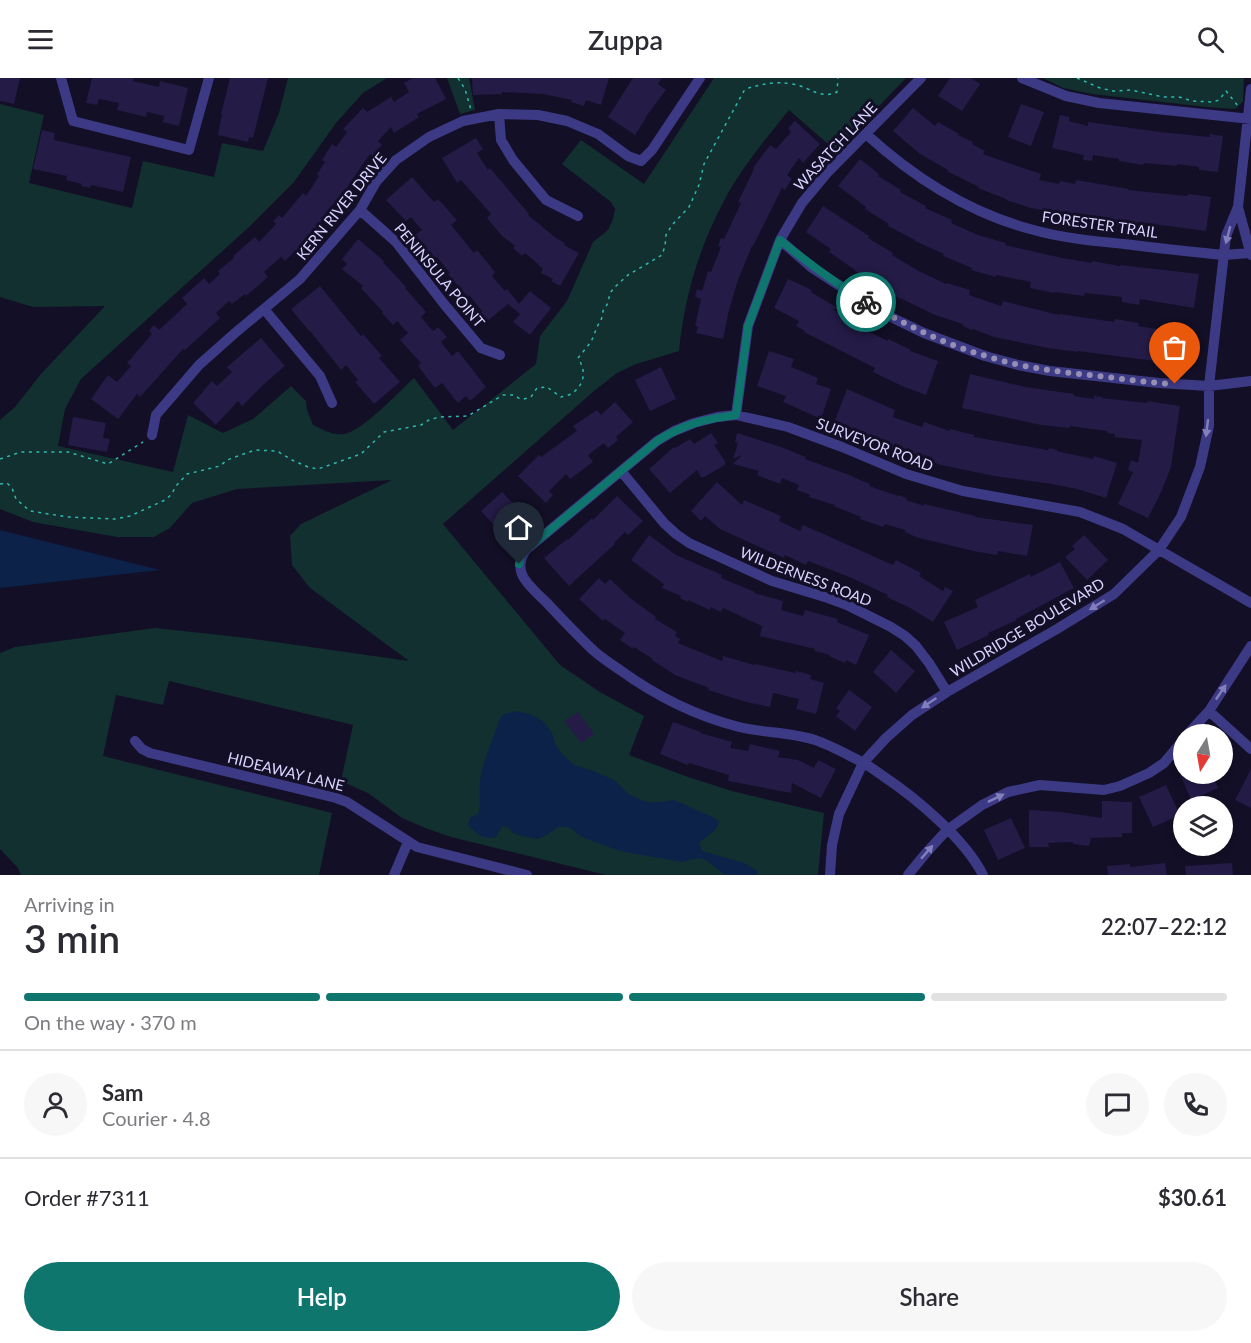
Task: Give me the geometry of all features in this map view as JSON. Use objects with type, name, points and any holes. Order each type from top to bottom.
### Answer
[{"type":"street","points":[[61,78],[73,121],[189,150],[209,78]]},
{"type":"street","name":"KERN RIVER DRIVE","points":[[152,435],[156,415],[199,365],[300,279],[360,210],[376,182],[396,160],[429,136],[473,119],[499,114],[538,115],[567,122],[598,134],[628,156],[641,161],[700,78]]},
{"type":"street","name":"WASATCH LANE","points":[[736,415],[748,326],[780,240],[802,203],[827,173],[921,78]]},
{"type":"street","points":[[1022,78],[1066,96],[1099,103],[1249,119]]},
{"type":"street","name":"WILDRIDGE BOULEVARD","points":[[830,875],[832,845],[839,814],[863,763],[886,738],[912,715],[947,692],[1057,630],[1114,594],[1160,550],[1181,517],[1200,467],[1209,426],[1209,386],[1226,236],[1238,207],[1251,89]]},
{"type":"street","points":[[499,114],[501,140],[513,160],[546,200],[578,216]]},
{"type":"street","name":"FORESTER TRAIL","points":[[866,134],[890,156],[936,189],[1006,222],[1064,237],[1224,255],[1251,254]]},
{"type":"street","name":"WILDRIDGE BOULEVARD","points":[[1238,207],[1251,254]]},
{"type":"street","name":"PENINSULA POINT","points":[[360,210],[396,242],[481,348],[500,355]]},
{"type":"street","points":[[780,240],[812,267],[895,319],[934,337],[985,356],[1050,371],[1159,383],[1209,386],[1251,381]]},
{"type":"street","points":[[264,309],[320,376],[332,403]]},
{"type":"street","name":"SURVEYOR ROAD","points":[[863,763],[814,740],[741,728],[687,709],[658,695],[596,653],[521,574],[519,564],[521,556],[657,441],[694,423],[736,415],[788,427],[906,474],[963,491],[1080,512],[1123,529],[1251,603]]},
{"type":"street","name":"WILDERNESS ROAD","points":[[621,471],[664,523],[689,543],[772,581],[828,597],[891,627],[916,646],[947,692]]},
{"type":"street","points":[[1197,724],[1209,711],[1251,646]]},
{"type":"street","points":[[1209,711],[1251,749]]},
{"type":"street","name":"HIDEAWAY LANE","points":[[135,741],[142,749],[150,753],[336,798],[347,802],[417,847],[527,875]]},
{"type":"street","points":[[909,875],[947,830],[982,805],[1008,792],[1040,785],[1104,790],[1132,782],[1149,773],[1164,763],[1173,752]]},
{"type":"street","points":[[863,763],[907,793],[947,830],[969,855],[982,875]]},
{"type":"street","points":[[394,875],[408,842]]},
{"type":"path","points":[[458,78],[465,89],[473,119]]},
{"type":"path","points":[[0,484],[7,483],[12,488],[16,499],[30,511],[68,517],[115,519],[130,516],[165,500],[187,474],[220,466],[227,460],[255,450],[278,451],[291,460],[318,469],[361,454],[384,432],[421,425],[439,417],[468,416],[503,395],[514,395],[524,399],[531,397],[537,388],[547,387],[561,397],[570,394],[575,391],[583,379],[583,366],[578,358],[591,342],[610,293],[628,275],[662,255],[666,235],[689,207],[699,185],[704,164],[746,89],[769,82],[795,84],[830,95],[837,92],[838,78]]},
{"type":"path","points":[[1077,78],[1113,91],[1131,90],[1163,97],[1179,97],[1192,102],[1213,102],[1219,100],[1226,91],[1249,119]]},
{"type":"path","points":[[0,459],[21,452],[68,452],[108,464],[152,435]]},
{"type":"green space","points":[[288,78],[387,78],[363,93],[336,123],[294,182],[249,227],[81,379],[65,409],[58,446],[173,472],[188,415],[223,433],[253,419],[291,386],[306,401],[313,425],[332,433],[344,434],[360,427],[370,419],[414,378],[453,430],[536,364],[540,336],[567,301],[593,242],[608,230],[613,219],[615,209],[611,202],[562,164],[581,140],[644,184],[714,78],[906,78],[836,151],[789,110],[746,165],[715,219],[694,274],[679,351],[636,364],[617,373],[443,524],[560,665],[600,692],[644,716],[629,755],[732,791],[824,813],[818,875],[606,875],[451,837],[402,818],[368,793],[341,781],[353,725],[169,681],[163,705],[116,695],[103,756],[332,813],[319,875],[21,875],[18,868],[0,849],[0,653],[15,647],[155,628],[247,638],[409,661],[310,588],[292,565],[290,536],[301,524],[392,480],[237,489],[192,503],[170,528],[154,537],[117,537],[33,522],[0,509],[0,420],[15,407],[41,374],[105,306],[33,307],[0,297],[0,104],[44,115],[29,183],[132,208],[143,161],[214,177],[222,143],[263,151],[279,113]]},
{"type":"green space","points":[[447,78],[469,78],[475,110],[460,114]]},
{"type":"green space","points":[[1043,78],[1244,78],[1243,101],[1236,109],[1092,94],[1063,88]]},
{"type":"water","points":[[0,530],[160,570],[0,588]]},
{"type":"water","points":[[517,711],[532,715],[544,722],[552,733],[555,744],[574,765],[614,780],[630,795],[647,802],[674,800],[714,818],[719,822],[716,829],[699,843],[702,851],[744,863],[756,870],[758,875],[725,875],[706,860],[698,858],[682,862],[620,851],[587,839],[569,827],[558,827],[537,839],[514,834],[509,828],[502,826],[496,837],[488,838],[477,834],[468,825],[470,818],[478,814],[483,764],[503,714]]},
{"type":"building","points":[[0,78],[20,78],[14,104],[0,101]]},
{"type":"building","points":[[92,78],[134,78],[133,81],[159,87],[160,81],[188,88],[179,126],[163,122],[164,116],[147,112],[146,117],[117,110],[119,103],[99,99],[97,105],[86,103]]},
{"type":"building","points":[[230,78],[268,78],[253,138],[249,137],[248,142],[218,135]]},
{"type":"building","points":[[413,78],[435,78],[446,99],[417,114],[419,117],[394,133],[391,127],[378,141],[382,145],[372,156],[370,154],[335,205],[333,204],[303,243],[285,261],[281,257],[264,272],[268,277],[260,284],[232,304],[229,301],[216,313],[220,318],[185,350],[183,349],[140,397],[137,394],[118,419],[91,399],[108,375],[117,382],[131,366],[127,363],[152,334],[149,331],[154,325],[159,330],[187,304],[182,298],[204,278],[209,284],[220,274],[218,271],[234,258],[233,256],[255,237],[259,242],[276,224],[273,221],[279,215],[282,218],[303,193],[306,196],[319,176],[317,174],[325,162],[322,160],[332,144],[336,147],[347,132],[343,129],[363,108],[367,112],[391,97],[394,102],[409,92],[404,83]]},
{"type":"building","points":[[472,78],[609,78],[601,105],[586,100],[584,106],[571,102],[572,100],[543,94],[502,92],[502,94],[473,95]]},
{"type":"building","points":[[633,78],[662,78],[658,84],[666,90],[635,135],[608,117]]},
{"type":"building","points":[[950,78],[971,78],[980,84],[962,111],[938,96]]},
{"type":"building","points":[[1021,104],[1044,112],[1031,146],[1008,137]]},
{"type":"building","points":[[913,108],[935,126],[938,122],[973,142],[972,144],[985,151],[983,154],[1041,174],[1039,180],[1075,184],[1076,180],[1128,190],[1211,197],[1206,231],[1138,222],[1137,224],[1094,218],[1094,220],[1031,208],[1006,200],[947,171],[920,154],[893,131]]},
{"type":"building","points":[[1060,115],[1069,117],[1069,121],[1088,126],[1088,122],[1160,132],[1210,137],[1210,134],[1223,136],[1218,172],[1177,164],[1177,166],[1144,163],[1143,165],[1093,155],[1092,161],[1083,160],[1084,155],[1052,148]]},
{"type":"building","points":[[795,121],[820,144],[803,163],[799,158],[787,175],[792,179],[785,190],[782,188],[752,246],[738,280],[723,339],[696,333],[698,327],[695,326],[701,299],[695,297],[697,289],[702,291],[708,271],[711,272],[721,247],[718,246],[721,238],[724,239],[741,203],[738,202],[753,168],[770,145],[776,149],[791,132],[788,128]]},
{"type":"building","points":[[42,130],[55,133],[54,140],[131,157],[123,192],[91,185],[90,188],[81,186],[82,184],[66,180],[67,176],[33,169]]},
{"type":"building","points":[[476,138],[483,149],[477,153],[488,170],[490,168],[528,215],[565,243],[564,245],[579,253],[560,286],[551,281],[553,279],[541,273],[543,268],[525,253],[522,256],[513,248],[515,246],[502,236],[487,218],[491,214],[461,180],[457,183],[442,158]]},
{"type":"building","points":[[860,159],[879,174],[878,176],[901,190],[900,192],[926,206],[925,208],[952,220],[951,223],[978,235],[1006,243],[1005,245],[1092,263],[1092,261],[1199,274],[1194,308],[1140,299],[1139,305],[1122,302],[1122,297],[1085,293],[1084,296],[1054,293],[1030,288],[1031,282],[996,275],[996,277],[971,270],[972,268],[943,256],[944,254],[888,226],[889,224],[865,209],[866,207],[838,186]]},
{"type":"building","points":[[412,177],[434,202],[438,199],[457,220],[451,225],[474,253],[477,250],[495,272],[492,276],[505,291],[507,289],[519,304],[530,291],[551,308],[530,335],[513,322],[520,314],[508,304],[486,322],[479,314],[482,311],[469,295],[467,296],[437,257],[434,259],[415,235],[422,230],[411,217],[406,221],[386,200]]},
{"type":"building","points":[[823,206],[917,270],[946,284],[970,290],[969,295],[1001,306],[1003,301],[1059,315],[1114,322],[1115,319],[1139,323],[1138,326],[1170,331],[1171,327],[1191,330],[1186,365],[1048,348],[994,337],[935,315],[900,299],[855,271],[829,252],[831,249],[806,232]]},
{"type":"building","points":[[358,239],[384,261],[406,287],[426,312],[421,317],[433,331],[438,327],[447,337],[441,342],[452,356],[458,351],[486,387],[470,401],[466,396],[458,403],[442,383],[435,388],[418,366],[421,363],[400,340],[408,333],[397,321],[393,325],[361,288],[363,286],[342,269],[347,264],[342,259]]},
{"type":"building","points":[[788,279],[812,290],[811,292],[836,307],[834,310],[871,329],[869,332],[938,361],[926,395],[873,372],[875,368],[804,332],[796,326],[799,321],[774,308]]},
{"type":"building","points":[[320,286],[361,336],[363,334],[382,356],[379,358],[400,382],[374,404],[355,382],[358,380],[346,365],[341,370],[291,309]]},
{"type":"building","points":[[261,338],[285,366],[242,406],[238,401],[216,425],[193,403],[212,381],[217,386],[232,372],[227,367]]},
{"type":"building","points":[[769,351],[794,359],[791,367],[818,378],[816,384],[831,389],[821,419],[783,402],[786,396],[757,386]]},
{"type":"building","points":[[661,367],[676,399],[650,411],[635,380]]},
{"type":"building","points":[[970,374],[1026,387],[1074,394],[1074,396],[1094,399],[1094,396],[1147,403],[1147,401],[1180,406],[1171,467],[1148,518],[1118,504],[1133,472],[1128,470],[1131,460],[1138,463],[1142,440],[1115,437],[1115,434],[1107,433],[1107,431],[1041,425],[962,408]]},
{"type":"building","points":[[847,389],[895,410],[893,417],[922,427],[924,422],[950,431],[950,429],[974,435],[974,437],[1048,450],[1049,448],[1093,459],[1094,456],[1117,463],[1106,498],[1052,484],[994,476],[941,465],[859,435],[860,432],[835,420]]},
{"type":"building","points":[[615,402],[633,422],[616,437],[618,440],[608,448],[604,443],[588,455],[593,462],[570,479],[566,474],[549,491],[553,495],[546,503],[518,476],[539,455],[541,457],[577,431],[573,426],[597,410],[601,415]]},
{"type":"building","points":[[73,417],[106,423],[103,438],[110,439],[107,452],[68,445]]},
{"type":"building","points":[[711,433],[718,443],[714,445],[725,461],[725,465],[704,477],[701,477],[697,470],[670,493],[649,469],[674,447],[690,439],[694,444]]},
{"type":"building","points":[[737,433],[781,447],[806,457],[805,459],[870,484],[869,486],[924,506],[924,504],[975,517],[1033,525],[1027,556],[998,551],[997,555],[973,551],[916,537],[905,530],[885,524],[883,527],[860,519],[861,517],[835,505],[809,497],[810,495],[797,490],[799,485],[782,478],[780,484],[757,475],[759,471],[733,464],[742,455],[733,459],[738,443],[735,442]]},
{"type":"building","points":[[717,482],[742,505],[744,500],[781,516],[779,521],[800,531],[803,525],[893,565],[896,560],[921,573],[919,576],[943,591],[945,587],[953,591],[933,622],[887,597],[888,595],[847,576],[808,561],[806,565],[785,555],[784,558],[720,529],[705,516],[701,521],[691,511]]},
{"type":"building","points":[[502,492],[525,516],[504,536],[481,511]]},
{"type":"building","points":[[617,496],[643,521],[628,535],[625,532],[569,586],[544,558],[592,518],[593,520]]},
{"type":"building","points":[[649,535],[676,555],[722,575],[721,578],[754,593],[783,601],[781,610],[803,616],[805,610],[838,619],[837,622],[869,635],[856,665],[846,660],[845,663],[830,655],[815,651],[815,649],[760,636],[762,626],[723,608],[721,612],[711,607],[710,610],[688,600],[688,602],[680,598],[681,596],[662,588],[664,584],[631,560]]},
{"type":"building","points":[[1084,535],[1108,560],[1087,580],[1065,557],[1075,549],[1072,546]]},
{"type":"building","points":[[1060,562],[1074,588],[957,650],[944,622],[978,607],[975,600],[1030,574],[1031,577]]},
{"type":"building","points":[[599,578],[605,584],[610,579],[630,598],[656,617],[655,619],[677,632],[675,636],[680,639],[678,643],[722,661],[723,656],[754,665],[796,673],[796,671],[811,675],[810,679],[824,683],[816,714],[796,709],[799,699],[773,693],[770,707],[708,690],[709,688],[675,675],[634,647],[633,649],[620,640],[625,633],[605,619],[603,621],[579,599]]},
{"type":"building","points":[[891,650],[915,671],[896,693],[873,672]]},
{"type":"building","points":[[849,690],[872,707],[855,731],[836,716],[840,711],[836,708]]},
{"type":"building","points":[[578,712],[594,734],[581,743],[564,721]]},
{"type":"building","points":[[673,722],[732,742],[730,748],[748,751],[750,744],[780,751],[778,757],[798,760],[814,768],[818,760],[836,769],[821,798],[792,783],[791,793],[728,781],[729,775],[689,763],[688,765],[660,754]]},
{"type":"building","points":[[1251,769],[1251,808],[1235,800]]},
{"type":"building","points":[[1184,784],[1216,784],[1218,788],[1200,796],[1189,796]]},
{"type":"building","points":[[1166,785],[1173,800],[1173,818],[1153,827],[1139,797]]},
{"type":"building","points":[[1102,801],[1132,802],[1132,833],[1122,833],[1122,837],[1091,838],[1089,846],[1073,844],[1073,842],[1048,843],[1049,847],[1029,847],[1029,810],[1102,818]]},
{"type":"building","points":[[1011,818],[1025,848],[998,860],[984,830]]},
{"type":"building","points":[[1165,863],[1167,875],[1108,875],[1107,866],[1130,864],[1130,867]]},
{"type":"building","points":[[1232,863],[1233,875],[1186,875],[1185,866]]},
{"type":"way so far","points":[[866,302],[924,333],[985,356],[1018,365],[1050,371],[1175,384]]},
{"type":"route","points":[[519,564],[526,550],[657,441],[694,423],[736,415],[748,326],[780,240],[812,267],[866,302]]}]
